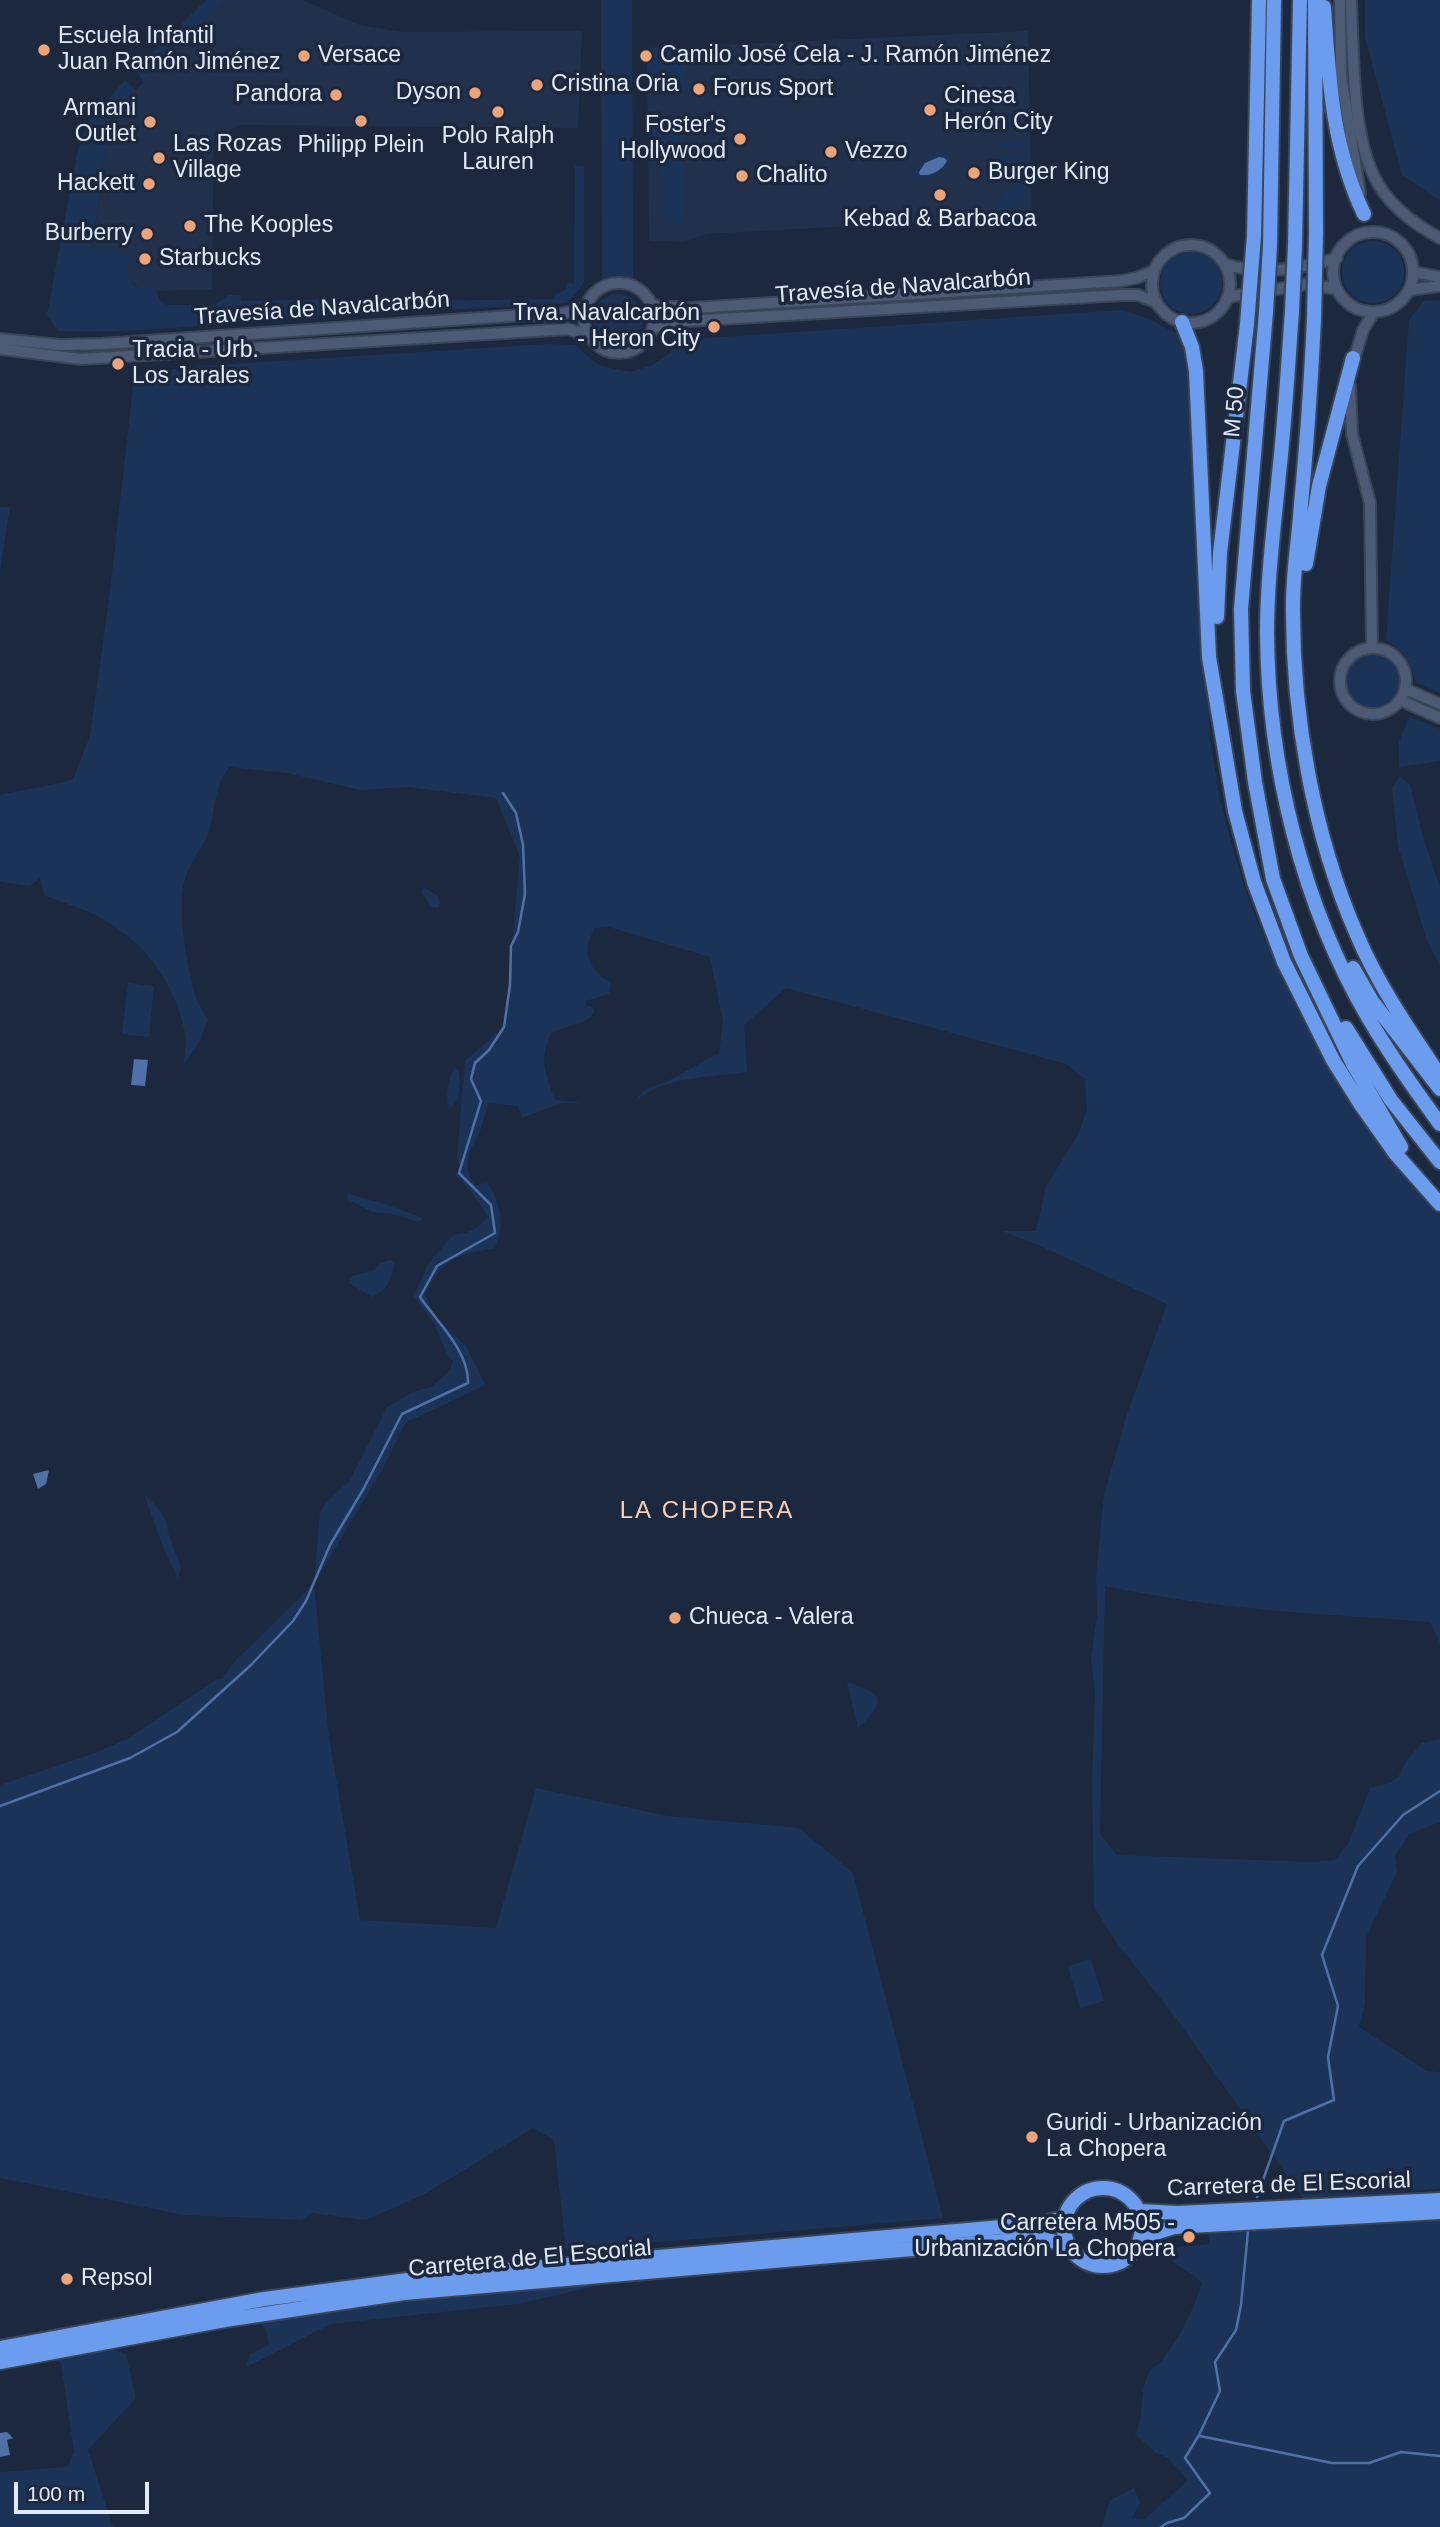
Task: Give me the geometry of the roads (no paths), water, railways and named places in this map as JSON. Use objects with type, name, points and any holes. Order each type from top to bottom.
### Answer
[{"type":"highway","points":[[1223,740],[1217,612],[1220,553],[1247,324],[1254,236],[1259,0]]},
{"type":"highway","name":"M 50","points":[[1265,825],[1255,782],[1243,691],[1241,609],[1270,246],[1274,0]]},
{"type":"highway","points":[[1300,0],[1292,311],[1267,633],[1275,743],[1292,828],[1306,874],[1343,968],[1368,1018],[1410,1084],[1440,1124]]},
{"type":"highway","points":[[1315,0],[1314,319],[1311,394],[1293,601],[1293,657],[1298,712],[1328,857],[1353,925],[1392,1002],[1440,1076]]},
{"type":"highway","points":[[1323,0],[1332,110],[1350,184],[1364,214]]},
{"type":"highway","points":[[1182,322],[1192,347],[1196,371],[1209,657],[1235,811],[1254,882],[1283,962],[1314,1026],[1361,1105],[1395,1153],[1440,1204]]},
{"type":"highway","points":[[1298,712],[1301,603],[1308,544],[1319,486],[1353,358]]},
{"type":"highway","points":[[1265,825],[1283,887],[1309,953],[1338,1014],[1391,1100],[1440,1162]]},
{"type":"highway","points":[[1265,825],[1273,879],[1301,956],[1377,1108],[1402,1148],[1440,1198]]},
{"type":"highway","points":[[1306,874],[1328,914],[1349,962],[1372,1001],[1440,1089]]},
{"type":"highway","points":[[1098,2188],[1111,2188],[1133,2200],[1140,2211],[1142,2236],[1127,2259],[1101,2267],[1076,2256],[1068,2245],[1064,2232],[1065,2218],[1078,2196],[1098,2188]]},
{"type":"highway","name":"Carretera de El Escorial","points":[[1140,2211],[1178,2213],[1440,2200]]},
{"type":"highway","name":"Carretera de El Escorial","points":[[1142,2236],[1181,2227],[1440,2212]]},
{"type":"highway","name":"Carretera de El Escorial","points":[[0,2348],[264,2299],[430,2277],[1036,2224],[1065,2218]]},
{"type":"highway","name":"Carretera de El Escorial","points":[[0,2362],[225,2320],[404,2293],[1039,2238],[1068,2245]]},
{"type":"street","points":[[1340,0],[1341,76],[1364,214],[1373,232]]},
{"type":"street","points":[[1351,0],[1352,63],[1361,144],[1368,164],[1377,183],[1392,203],[1408,219],[1440,238]]},
{"type":"street","points":[[1373,232],[1386,234],[1406,248],[1413,272],[1409,290],[1395,306],[1374,312],[1346,302],[1336,289],[1334,274],[1337,258],[1349,241],[1360,234],[1373,232]]},
{"type":"street","name":"Travesía de Navalcarbón","points":[[0,339],[60,345],[405,325],[525,315],[544,317],[564,315],[586,307],[598,290],[618,284],[638,289],[651,304],[692,308],[1121,281],[1153,271],[1167,252],[1190,244],[1212,250],[1225,264],[1257,271],[1308,265],[1337,258]]},
{"type":"street","points":[[1182,322],[1201,322],[1210,318],[1224,305],[1230,280],[1225,264]]},
{"type":"street","points":[[1153,271],[1152,292],[1155,302]]},
{"type":"street","points":[[1413,272],[1440,277]]},
{"type":"street","points":[[1228,297],[1308,284],[1336,289]]},
{"type":"street","points":[[1409,290],[1440,286]]},
{"type":"street","name":"Travesía de Navalcarbón","points":[[0,349],[81,359],[569,329],[589,337],[604,350],[624,353],[642,345],[653,328],[670,322],[1122,295],[1138,295],[1155,302],[1166,315],[1182,322]]},
{"type":"street","points":[[651,304],[653,328]]},
{"type":"street","points":[[586,307],[584,317],[589,337]]},
{"type":"street","points":[[1372,647],[1370,503],[1352,434],[1349,396],[1353,358],[1363,330],[1374,312]]},
{"type":"street","points":[[1382,648],[1399,659],[1406,678],[1405,689],[1392,708],[1373,715],[1353,708],[1345,701],[1339,681],[1345,662],[1361,649],[1382,648]]},
{"type":"street","points":[[1405,689],[1440,704]]},
{"type":"street","points":[[1400,700],[1440,718]]},
{"type":"waterway","points":[[0,1806],[130,1758],[177,1732],[251,1665],[293,1621],[306,1601],[330,1545],[364,1488],[402,1414],[468,1383],[467,1371],[458,1348],[420,1297],[437,1266],[495,1233],[491,1205],[459,1173],[481,1101],[471,1079],[475,1063],[489,1050],[504,1027],[510,985],[511,946],[518,932],[525,894],[523,845],[516,813],[503,793]]},
{"type":"waterway","points":[[1257,2197],[1284,2121],[1334,2100],[1328,2057],[1338,2006],[1322,1955],[1358,1866],[1403,1815],[1440,1791]]},
{"type":"waterway","points":[[1161,2527],[1184,2518],[1210,2493],[1185,2458],[1220,2391],[1215,2362],[1236,2330],[1248,2231]]},
{"type":"waterway","points":[[1200,2436],[1332,2463],[1369,2463],[1401,2452],[1440,2456]]},
{"type":"place","name":"Escuela Infantil Juan Ramón Jiménez","points":[[44,50]]},
{"type":"place","name":"Versace","points":[[304,56]]},
{"type":"place","name":"Camilo José Cela - J. Ramón Jiménez","points":[[646,56]]},
{"type":"place","name":"Cristina Oria","points":[[537,85]]},
{"type":"place","name":"Forus Sport","points":[[699,89]]},
{"type":"place","name":"Dyson","points":[[475,93]]},
{"type":"place","name":"Pandora","points":[[336,95]]},
{"type":"place","name":"Cinesa Herón City","points":[[930,110]]},
{"type":"place","name":"Polo Ralph Lauren","points":[[498,112]]},
{"type":"place","name":"Philipp Plein","points":[[361,121]]},
{"type":"place","name":"Armani Outlet","points":[[150,122]]},
{"type":"place","name":"Foster's Hollywood","points":[[740,139]]},
{"type":"place","name":"Vezzo","points":[[831,152]]},
{"type":"place","name":"Las Rozas Village","points":[[159,158]]},
{"type":"place","name":"Burger King","points":[[974,173]]},
{"type":"place","name":"Chalito","points":[[742,176]]},
{"type":"place","name":"Hackett","points":[[149,184]]},
{"type":"place","name":"Kebad & Barbacoa","points":[[940,195]]},
{"type":"place","name":"The Kooples","points":[[190,226]]},
{"type":"place","name":"Burberry","points":[[147,234]]},
{"type":"place","name":"Starbucks","points":[[145,259]]},
{"type":"place","name":"Trva. Navalcarbón - Heron City","points":[[714,327]]},
{"type":"place","name":"Tracia - Urb. Los Jarales","points":[[118,364]]},
{"type":"place","name":"Chueca - Valera","points":[[675,1618]]},
{"type":"place","name":"Guridi - Urbanización La Chopera","points":[[1032,2137]]},
{"type":"place","name":"Carretera M505 - Urbanización La Chopera","points":[[1189,2237]]},
{"type":"place","name":"Repsol","points":[[67,2279]]},
{"type":"district","name":"LA CHOPERA","points":[[707,1511]]}]
